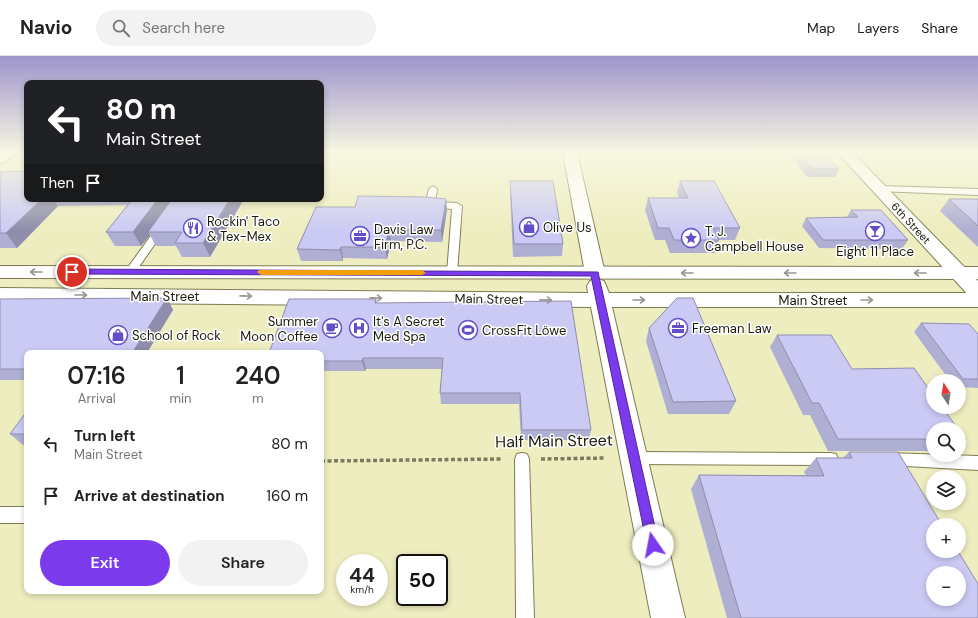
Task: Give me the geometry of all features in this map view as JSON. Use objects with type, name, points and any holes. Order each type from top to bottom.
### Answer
[{"type":"main road","points":[[575,179],[668,618]]},
{"type":"main road","name":"6th Street","points":[[870,179],[968,273],[978,293]]},
{"type":"main road","name":"Main Street","points":[[0,272],[595,274],[968,273]]},
{"type":"main road","name":"Main Street","points":[[0,295],[600,300],[978,300]]},
{"type":"lane","points":[[433,189],[430,205],[457,206],[452,273]]},
{"type":"lane","points":[[880,189],[978,192]]},
{"type":"lane","points":[[130,272],[169,217]]},
{"type":"lane","points":[[634,458],[844,459]]},
{"type":"lane","points":[[522,459],[525,618]]},
{"type":"lane","points":[[879,459],[978,463]]},
{"type":"lane","points":[[0,515],[24,515]]},
{"type":"path","name":"Half Main Street","points":[[324,461],[634,458]]},
{"type":"building","points":[[0,179],[24,179],[24,202],[39,202],[6,233],[0,233]]},
{"type":"building","points":[[510,181],[553,181],[563,244],[514,244]]},
{"type":"building","points":[[680,181],[714,181],[740,228],[713,228],[719,240],[674,240],[669,228],[658,228],[648,198],[688,198]]},
{"type":"building","points":[[358,196],[425,197],[446,199],[441,230],[389,230],[385,247],[341,247],[340,250],[297,249],[316,207],[355,207]]},
{"type":"building","points":[[949,199],[978,199],[978,226]]},
{"type":"building","points":[[131,202],[156,202],[133,232],[106,232]]},
{"type":"building","points":[[170,202],[228,202],[203,243],[175,243],[182,232],[148,232]]},
{"type":"building","points":[[851,210],[881,210],[908,240],[823,240],[806,218],[858,217]]},
{"type":"building","points":[[167,298],[134,350],[24,350],[24,369],[0,369],[0,299]]},
{"type":"building","points":[[677,298],[693,298],[736,401],[673,402],[649,328]]},
{"type":"building","points":[[289,299],[376,299],[375,303],[571,301],[591,430],[522,430],[520,393],[440,393],[443,358],[363,358],[362,361],[324,361],[324,350],[270,350]]},
{"type":"building","points":[[921,323],[969,324],[978,334],[978,379],[966,379],[966,374],[959,374]]},
{"type":"building","points":[[777,335],[831,335],[852,369],[914,368],[926,385],[926,414],[947,414],[953,422],[926,422],[926,439],[838,439],[819,403],[812,403]]},
{"type":"building","points":[[24,415],[24,434],[10,434]]},
{"type":"building","points":[[849,452],[898,452],[926,498],[926,510],[933,510],[938,518],[926,518],[926,558],[962,558],[978,584],[978,618],[741,618],[699,475],[824,476],[816,458],[852,458]]},
{"type":"slow traffic","points":[[261,272],[422,273]]},
{"type":"place","name":"Olive Us","points":[[529,227]]},
{"type":"place","name":"Rockin' Taco & Tex-Mex","points":[[193,228]]},
{"type":"place","name":"Eight 11 Place","points":[[875,231]]},
{"type":"place","name":"Davis Law Firm, P.C.","points":[[360,236]]},
{"type":"place","name":"T. J. Campbell House","points":[[691,238]]},
{"type":"place","name":"Summer Moon Coffee","points":[[332,328]]},
{"type":"place","name":"It's A Secret Med Spa","points":[[359,328]]},
{"type":"place","name":"Freeman Law","points":[[678,328]]},
{"type":"place","name":"CrossFit Löwe","points":[[468,330]]},
{"type":"place","name":"School of Rock","points":[[118,335]]},
{"type":"route","points":[[72,272],[595,274],[653,545]]}]
